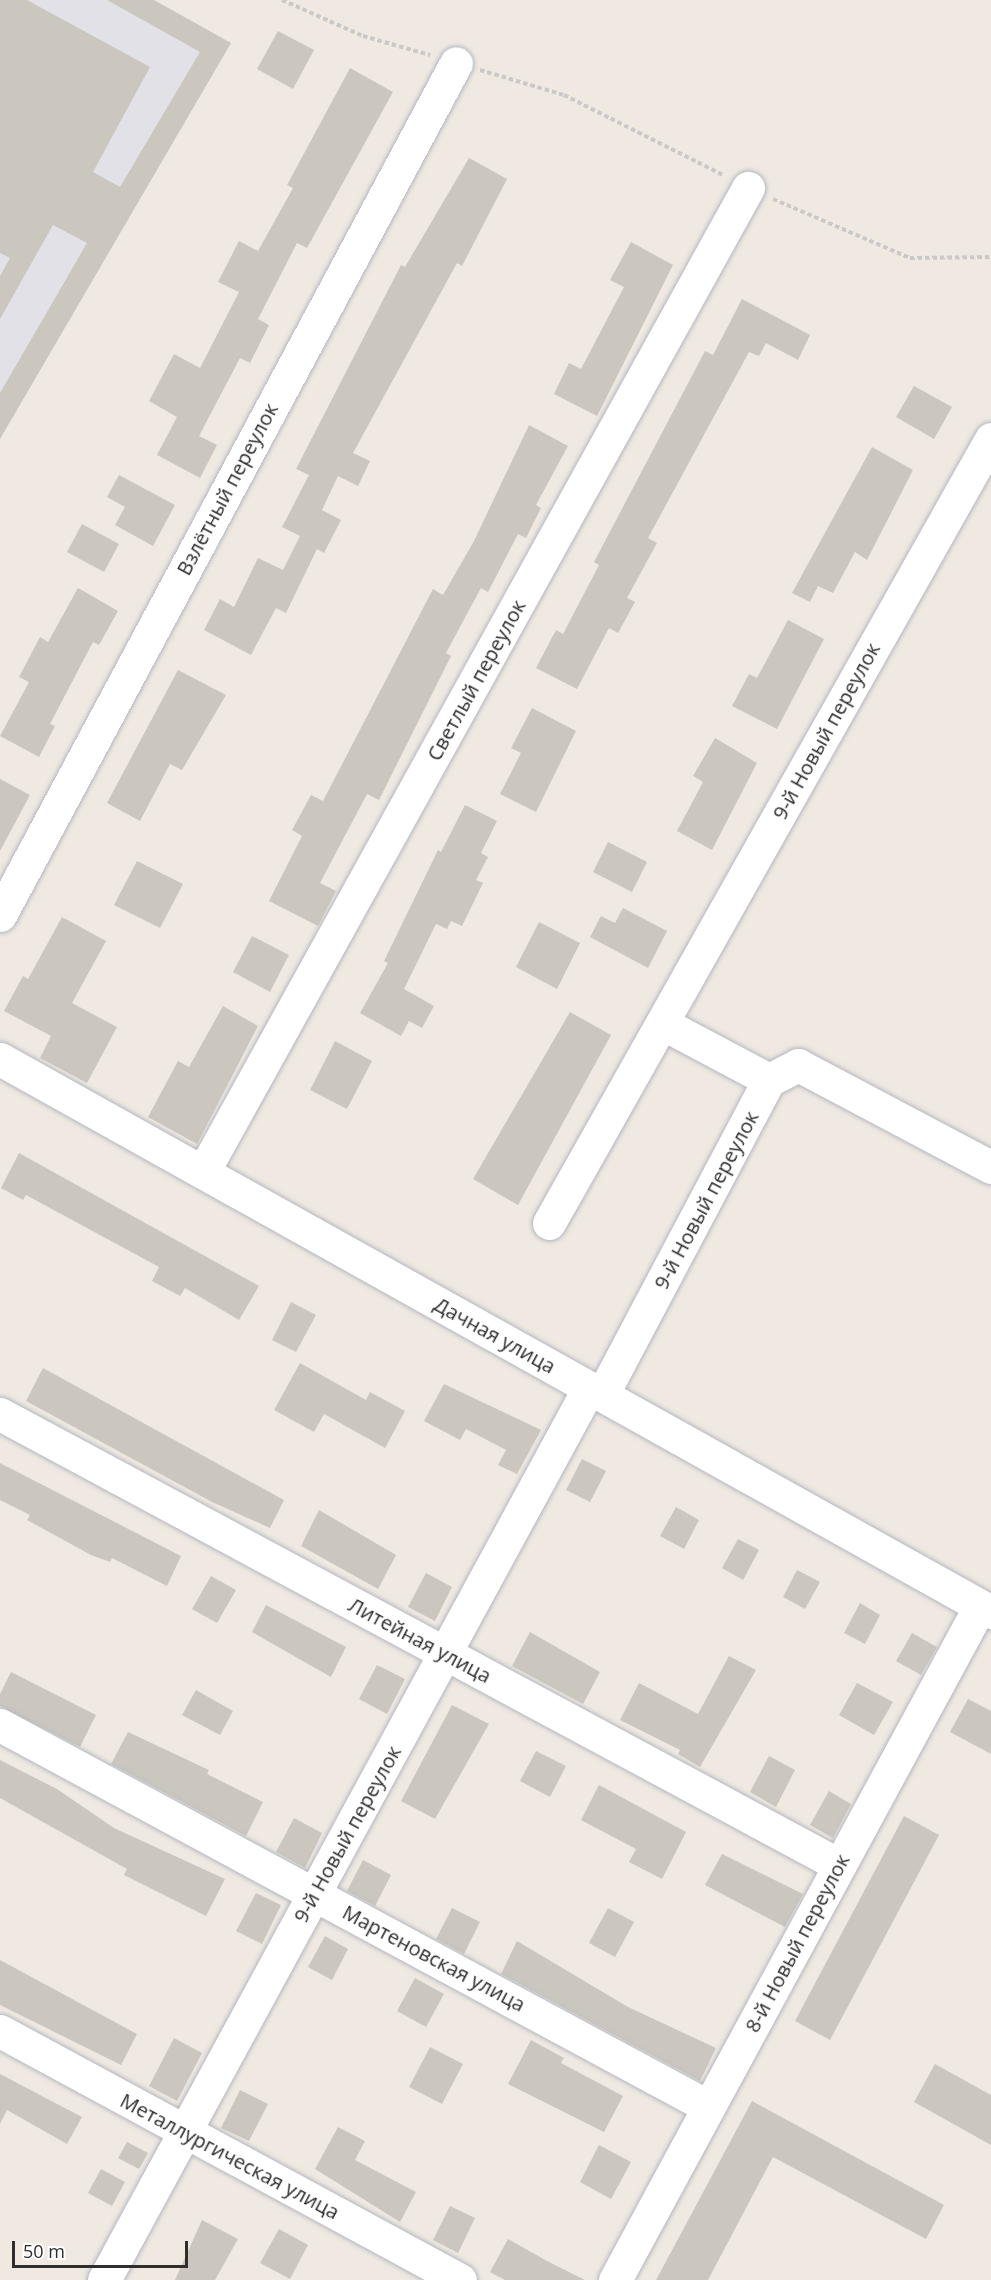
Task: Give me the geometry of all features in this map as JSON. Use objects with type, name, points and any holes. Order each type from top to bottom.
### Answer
[{"type":"street","name":"Взлётный переулок","points":[[0,915],[456,63]]},
{"type":"street","name":"Светлый переулок","points":[[203,1172],[748,188]]},
{"type":"street","name":"9-й Новый переулок","points":[[549,1222],[991,438]]},
{"type":"street","points":[[662,1023],[769,1080],[798,1065],[991,1167]]},
{"type":"street","name":"Дачная улица","points":[[0,1059],[985,1609]]},
{"type":"street","name":"9-й Новый переулок","points":[[104,2280],[445,1653],[596,1391],[769,1080]]},
{"type":"street","name":"Литейная улица","points":[[0,1414],[839,1865]]},
{"type":"street","name":"8-й Новый переулок","points":[[615,2280],[839,1865],[985,1609]]},
{"type":"street","name":"Мартеновская улица","points":[[0,1725],[709,2107]]},
{"type":"street","name":"Металлургическая улица","points":[[0,2031],[460,2280]]},
{"type":"path","points":[[282,0],[363,36],[564,95],[748,188],[910,258],[991,257]]},
{"type":"shaded area","points":[[0,0],[154,0],[231,43],[0,439]]},
{"type":"building","points":[[0,0],[27,0],[150,67],[93,172],[120,187],[200,52],[107,0],[154,0],[231,43],[0,439],[0,393],[87,243],[53,225],[0,319],[0,276],[10,258],[0,253]]},
{"type":"building","points":[[278,31],[314,50],[293,89],[257,69]]},
{"type":"building","points":[[350,68],[393,92],[307,248],[297,243],[258,319],[269,325],[250,363],[240,358],[199,436],[217,445],[200,478],[157,455],[177,417],[149,401],[174,354],[200,368],[239,292],[218,282],[239,241],[258,251],[293,188],[287,185]]},
{"type":"building","points":[[469,158],[507,179],[462,266],[457,263],[353,453],[370,461],[358,486],[338,476],[322,510],[341,520],[324,553],[317,549],[286,613],[276,608],[251,655],[204,630],[220,599],[234,607],[258,558],[283,570],[300,536],[282,527],[309,475],[296,469],[401,265],[405,267]]},
{"type":"building","points":[[631,242],[673,265],[597,416],[554,394],[569,363],[581,369],[624,287],[610,280]]},
{"type":"building","points":[[742,299],[810,335],[798,360],[766,343],[759,356],[749,352],[648,538],[657,543],[627,598],[635,602],[618,633],[609,628],[577,689],[536,668],[556,630],[563,634],[599,565],[594,562],[705,351],[713,355]]},
{"type":"building","points":[[914,386],[952,407],[934,439],[896,417]]},
{"type":"building","points":[[529,425],[568,446],[536,505],[541,508],[526,538],[518,534],[488,592],[481,588],[446,653],[451,656],[379,800],[367,794],[320,883],[336,891],[318,926],[269,901],[302,836],[292,830],[311,795],[323,801],[433,589],[443,595],[474,541]]},
{"type":"building","points":[[872,447],[913,470],[867,560],[855,552],[833,593],[818,586],[810,602],[792,593]]},
{"type":"building","points":[[119,475],[175,505],[153,546],[115,525],[125,507],[107,497]]},
{"type":"building","points":[[82,524],[119,544],[104,572],[67,552]]},
{"type":"building","points":[[78,588],[118,611],[99,645],[93,642],[50,724],[55,726],[39,757],[0,736],[29,682],[19,677],[40,637],[48,642]]},
{"type":"building","points":[[788,620],[824,639],[777,729],[732,706],[749,674],[757,678]]},
{"type":"building","points":[[178,670],[226,695],[182,770],[170,764],[140,821],[107,803]]},
{"type":"building","points":[[532,708],[576,731],[536,812],[500,794],[521,753],[511,748]]},
{"type":"building","points":[[715,738],[757,763],[712,850],[677,831],[703,782],[693,776]]},
{"type":"building","points":[[0,779],[30,795],[0,851]]},
{"type":"building","points":[[465,805],[497,821],[481,853],[488,857],[476,880],[483,883],[462,926],[451,921],[447,929],[436,924],[404,989],[434,1006],[422,1028],[409,1021],[401,1036],[360,1013],[388,963],[384,961],[438,850],[441,852]]},
{"type":"building","points":[[608,842],[647,862],[632,892],[593,872]]},
{"type":"building","points":[[137,861],[183,884],[160,928],[114,905]]},
{"type":"building","points":[[623,908],[667,931],[648,968],[590,937],[601,916],[615,923]]},
{"type":"building","points":[[62,917],[106,941],[72,1003],[117,1027],[87,1083],[40,1058],[51,1036],[4,1011],[23,976],[28,979]]},
{"type":"building","points":[[539,922],[580,943],[557,989],[516,967]]},
{"type":"building","points":[[252,936],[289,955],[270,992],[233,972]]},
{"type":"building","points":[[223,1006],[258,1026],[197,1144],[148,1117],[178,1061],[189,1067]]},
{"type":"building","points":[[570,1012],[611,1035],[518,1205],[473,1179]]},
{"type":"building","points":[[335,1041],[372,1061],[347,1109],[310,1090]]},
{"type":"building","points":[[19,1153],[259,1286],[239,1320],[185,1288],[180,1296],[152,1281],[159,1267],[26,1195],[23,1200],[1,1188]]},
{"type":"building","points":[[291,1302],[316,1315],[296,1352],[272,1340]]},
{"type":"building","points":[[300,1363],[366,1400],[370,1392],[405,1411],[385,1448],[324,1414],[314,1432],[274,1410]]},
{"type":"building","points":[[43,1368],[284,1500],[270,1528],[212,1502],[26,1401]]},
{"type":"building","points":[[444,1384],[541,1430],[517,1474],[498,1465],[506,1450],[466,1429],[460,1440],[424,1421]]},
{"type":"building","points":[[582,1459],[606,1471],[590,1502],[566,1490]]},
{"type":"building","points":[[0,1463],[181,1556],[167,1586],[112,1558],[110,1562],[91,1555],[27,1520],[30,1515],[0,1500]]},
{"type":"building","points":[[676,1507],[699,1520],[684,1549],[660,1536]]},
{"type":"building","points":[[319,1510],[396,1555],[378,1589],[301,1546]]},
{"type":"building","points":[[738,1539],[759,1550],[743,1580],[722,1568]]},
{"type":"building","points":[[797,1570],[820,1582],[805,1609],[783,1597]]},
{"type":"building","points":[[426,1573],[452,1587],[435,1621],[408,1607]]},
{"type":"building","points":[[211,1576],[236,1590],[217,1623],[192,1609]]},
{"type":"building","points":[[860,1603],[880,1615],[865,1644],[844,1633]]},
{"type":"building","points":[[266,1605],[346,1647],[331,1677],[252,1632]]},
{"type":"building","points":[[530,1632],[600,1672],[583,1704],[512,1666]]},
{"type":"building","points":[[912,1633],[937,1647],[921,1675],[896,1661]]},
{"type":"building","points":[[729,1656],[756,1670],[700,1767],[678,1754],[680,1750],[620,1720],[639,1683],[698,1714]]},
{"type":"building","points":[[377,1665],[405,1679],[387,1714],[359,1699]]},
{"type":"building","points":[[11,1672],[96,1715],[80,1747],[0,1706],[0,1694]]},
{"type":"building","points":[[857,1683],[893,1702],[874,1735],[839,1715]]},
{"type":"building","points":[[196,1690],[233,1711],[220,1735],[182,1715]]},
{"type":"building","points":[[968,1699],[991,1711],[991,1754],[950,1732]]},
{"type":"building","points":[[452,1705],[489,1724],[435,1819],[401,1801]]},
{"type":"building","points":[[128,1732],[209,1770],[207,1774],[263,1802],[246,1836],[111,1764]]},
{"type":"building","points":[[536,1751],[566,1766],[550,1797],[520,1781]]},
{"type":"building","points":[[769,1756],[795,1770],[776,1807],[750,1792]]},
{"type":"building","points":[[0,1760],[57,1789],[114,1828],[225,1879],[206,1916],[124,1875],[127,1869],[0,1798]]},
{"type":"building","points":[[599,1785],[686,1832],[662,1879],[629,1862],[636,1849],[581,1820]]},
{"type":"building","points":[[829,1791],[851,1804],[833,1838],[810,1825]]},
{"type":"building","points":[[904,1816],[939,1835],[830,2040],[795,2021]]},
{"type":"building","points":[[294,1818],[322,1833],[305,1868],[276,1852]]},
{"type":"building","points":[[722,1854],[803,1894],[785,1927],[705,1885]]},
{"type":"building","points":[[363,1860],[391,1875],[375,1906],[347,1891]]},
{"type":"building","points":[[256,1893],[281,1905],[262,1944],[236,1931]]},
{"type":"building","points":[[452,1908],[480,1922],[464,1954],[436,1939]]},
{"type":"building","points":[[608,1908],[634,1922],[615,1957],[589,1943]]},
{"type":"building","points":[[325,1936],[348,1949],[332,1980],[308,1967]]},
{"type":"building","points":[[517,1941],[628,2007],[716,2048],[700,2081],[501,1974]]},
{"type":"building","points":[[0,1960],[137,2034],[121,2065],[0,2005]]},
{"type":"building","points":[[415,1978],[444,1994],[426,2027],[397,2011]]},
{"type":"building","points":[[174,2038],[202,2053],[177,2101],[149,2086]]},
{"type":"building","points":[[531,2040],[564,2058],[561,2063],[623,2096],[604,2132],[508,2084]]},
{"type":"building","points":[[430,2047],[463,2064],[442,2104],[409,2087]]},
{"type":"building","points":[[935,2064],[991,2095],[991,2145],[914,2102]]},
{"type":"building","points":[[0,2074],[82,2117],[67,2144],[7,2110],[0,2124]]},
{"type":"building","points":[[240,2090],[268,2104],[249,2141],[221,2128]]},
{"type":"building","points":[[752,2101],[944,2205],[926,2239],[773,2157],[708,2280],[656,2280]]},
{"type":"building","points":[[338,2127],[365,2141],[355,2160],[416,2192],[400,2222],[315,2169]]},
{"type":"building","points":[[127,2142],[148,2153],[139,2169],[118,2158]]},
{"type":"building","points":[[599,2145],[631,2162],[611,2199],[580,2182]]},
{"type":"building","points":[[101,2169],[125,2182],[112,2206],[88,2193]]},
{"type":"building","points":[[450,2206],[475,2218],[458,2253],[433,2240]]},
{"type":"building","points":[[202,2220],[238,2239],[215,2280],[175,2280]]},
{"type":"building","points":[[279,2229],[308,2245],[290,2279],[260,2263]]},
{"type":"building","points":[[508,2239],[585,2280],[505,2280],[490,2272]]}]
